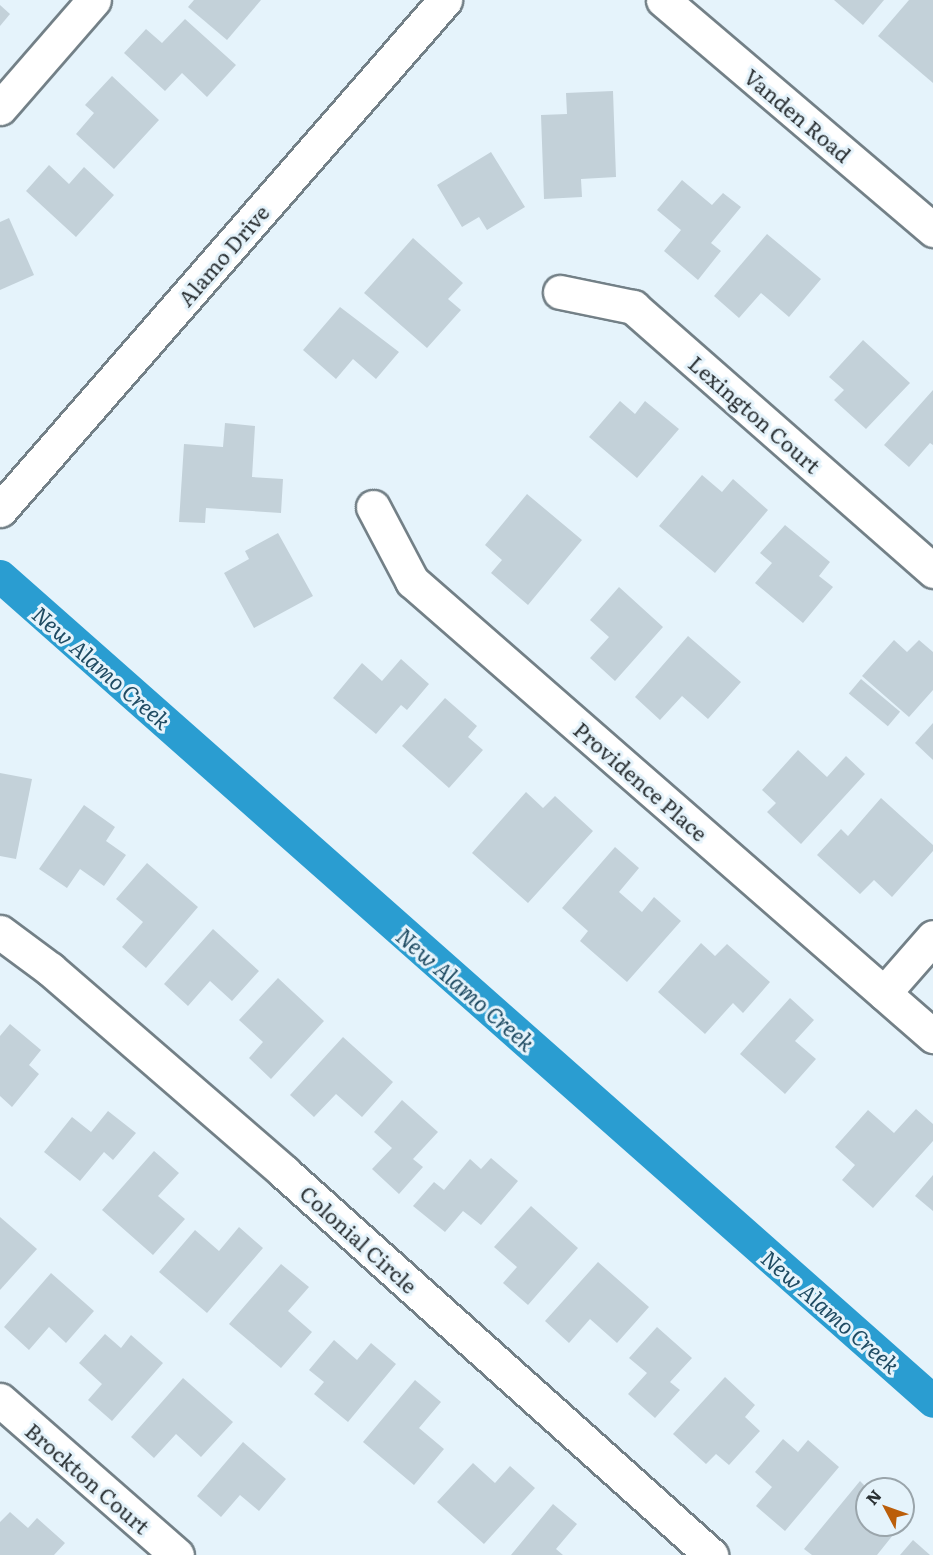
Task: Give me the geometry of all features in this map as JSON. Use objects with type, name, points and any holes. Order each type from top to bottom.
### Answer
[{"type":"street","points":[[0,108],[94,0]]},
{"type":"street","name":"Alamo Drive","points":[[5,505],[445,0]]},
{"type":"street","name":"Vanden Road","points":[[663,0],[933,230]]},
{"type":"street","name":"Lexington Court","points":[[560,292],[633,307],[933,571]]},
{"type":"street","name":"Providence Place","points":[[373,507],[412,581],[933,1036]]},
{"type":"street","name":"Colonial Circle","points":[[0,932],[50,969],[275,1164],[711,1555]]},
{"type":"street","points":[[885,993],[933,938]]},
{"type":"street","name":"Brockton Court","points":[[0,1400],[177,1555]]},
{"type":"building","points":[[194,0],[261,0],[227,40],[188,7]]},
{"type":"building","points":[[834,0],[884,0],[863,25]]},
{"type":"building","points":[[909,0],[933,0],[933,83],[878,36]]},
{"type":"building","points":[[0,5],[10,14],[0,26]]},
{"type":"building","points":[[185,19],[236,65],[207,97],[182,73],[165,91],[124,53],[146,29],[162,43]]},
{"type":"building","points":[[112,76],[159,120],[114,169],[76,134],[94,113],[85,105]]},
{"type":"building","points":[[613,91],[616,177],[581,179],[582,197],[544,199],[541,115],[567,114],[566,93]]},
{"type":"building","points":[[491,152],[525,207],[487,230],[479,217],[462,227],[437,185]]},
{"type":"building","points":[[49,165],[69,184],[84,167],[114,195],[76,237],[26,191]]},
{"type":"building","points":[[682,180],[712,205],[723,193],[741,207],[711,243],[721,251],[698,280],[664,251],[681,230],[657,210]]},
{"type":"building","points":[[9,218],[34,275],[0,290],[0,222]]},
{"type":"building","points":[[767,234],[821,279],[789,317],[761,293],[739,318],[714,296]]},
{"type":"building","points":[[413,238],[463,283],[448,299],[461,310],[427,348],[364,293]]},
{"type":"building","points":[[340,307],[399,352],[376,379],[353,359],[336,379],[303,350]]},
{"type":"building","points":[[863,340],[910,383],[866,429],[834,400],[844,390],[829,377]]},
{"type":"building","points":[[933,390],[933,445],[930,443],[909,467],[884,445]]},
{"type":"building","points":[[620,401],[635,414],[645,401],[679,429],[637,478],[589,437]]},
{"type":"building","points":[[225,423],[255,426],[252,477],[283,479],[281,513],[206,508],[205,523],[179,522],[184,444],[223,447]]},
{"type":"building","points":[[702,475],[722,492],[733,479],[768,510],[715,573],[659,526]]},
{"type":"building","points":[[527,494],[582,540],[528,605],[491,573],[502,560],[485,545]]},
{"type":"building","points":[[785,525],[830,562],[819,576],[833,587],[803,623],[755,583],[772,563],[760,553]]},
{"type":"building","points":[[278,533],[313,596],[254,628],[224,573],[249,559],[245,551]]},
{"type":"building","points":[[619,587],[663,627],[615,681],[590,658],[609,637],[590,620]]},
{"type":"building","points":[[688,636],[741,682],[708,719],[682,696],[660,720],[635,697]]},
{"type":"building","points":[[894,640],[907,652],[919,640],[933,652],[933,690],[909,717],[862,676]]},
{"type":"building","points":[[401,659],[429,684],[407,710],[401,705],[376,734],[333,698],[362,663],[382,681]]},
{"type":"building","points":[[861,679],[900,712],[888,726],[849,694]]},
{"type":"building","points":[[445,698],[477,726],[468,737],[483,750],[449,788],[402,746]]},
{"type":"building","points":[[933,723],[933,760],[915,743]]},
{"type":"building","points":[[798,750],[827,777],[846,756],[865,774],[801,844],[767,812],[776,803],[762,790]]},
{"type":"building","points":[[0,773],[32,779],[16,859],[0,856]]},
{"type":"building","points":[[526,792],[543,808],[555,796],[593,831],[528,903],[472,853]]},
{"type":"building","points":[[881,798],[933,845],[933,851],[892,897],[874,880],[860,894],[817,855],[841,829],[848,836]]},
{"type":"building","points":[[84,805],[115,827],[106,841],[126,855],[104,886],[80,869],[67,888],[39,869]]},
{"type":"building","points":[[615,847],[639,868],[619,892],[642,912],[654,897],[681,921],[627,982],[580,941],[588,931],[562,908]]},
{"type":"building","points":[[147,863],[198,907],[146,968],[122,947],[143,922],[116,899]]},
{"type":"building","points":[[213,929],[259,971],[232,1001],[210,981],[188,1006],[164,984]]},
{"type":"building","points":[[701,943],[715,956],[727,944],[770,982],[743,1013],[733,1003],[705,1034],[658,992]]},
{"type":"building","points":[[278,978],[324,1021],[271,1079],[249,1058],[263,1042],[239,1020]]},
{"type":"building","points":[[790,998],[814,1020],[795,1041],[816,1059],[785,1094],[740,1054]]},
{"type":"building","points":[[10,1024],[41,1050],[29,1065],[39,1074],[12,1107],[0,1096],[0,1036]]},
{"type":"building","points":[[343,1037],[393,1082],[362,1117],[336,1094],[314,1117],[290,1095]]},
{"type":"building","points":[[402,1100],[438,1132],[413,1159],[423,1167],[399,1194],[372,1169],[392,1148],[374,1132]]},
{"type":"building","points":[[916,1109],[933,1124],[933,1141],[873,1208],[842,1180],[855,1165],[835,1147],[868,1110],[894,1133]]},
{"type":"building","points":[[108,1111],[136,1133],[113,1160],[104,1152],[80,1181],[44,1152],[72,1117],[91,1132]]},
{"type":"building","points":[[154,1151],[179,1173],[158,1196],[185,1219],[153,1255],[102,1210]]},
{"type":"building","points":[[491,1158],[518,1181],[481,1225],[463,1211],[445,1232],[413,1206],[434,1182],[444,1190],[470,1159],[481,1169]]},
{"type":"building","points":[[933,1175],[933,1211],[915,1196]]},
{"type":"building","points":[[531,1206],[578,1248],[528,1305],[503,1283],[517,1267],[494,1247]]},
{"type":"building","points":[[0,1217],[37,1249],[0,1290]]},
{"type":"building","points":[[239,1227],[263,1248],[207,1313],[159,1272],[195,1230],[219,1251]]},
{"type":"building","points":[[598,1262],[649,1307],[617,1343],[590,1319],[569,1343],[545,1321]]},
{"type":"building","points":[[281,1264],[309,1287],[288,1311],[312,1332],[281,1368],[229,1324]]},
{"type":"building","points":[[51,1273],[94,1311],[66,1343],[49,1327],[29,1350],[4,1327]]},
{"type":"building","points":[[657,1327],[692,1358],[670,1382],[680,1390],[655,1418],[628,1394],[647,1373],[629,1358]]},
{"type":"building","points":[[105,1334],[121,1348],[131,1335],[163,1363],[112,1421],[88,1400],[102,1384],[79,1363]]},
{"type":"building","points":[[334,1340],[357,1360],[371,1343],[396,1364],[348,1422],[314,1394],[324,1382],[309,1370]]},
{"type":"building","points":[[725,1377],[755,1405],[745,1417],[760,1431],[729,1465],[716,1454],[706,1464],[673,1434]]},
{"type":"building","points":[[183,1378],[233,1422],[201,1457],[176,1434],[154,1458],[131,1437]]},
{"type":"building","points":[[415,1380],[441,1402],[419,1428],[444,1449],[414,1485],[363,1442]]},
{"type":"building","points":[[783,1439],[798,1452],[808,1440],[839,1467],[785,1531],[756,1506],[772,1487],[755,1472]]},
{"type":"building","points":[[243,1442],[286,1479],[259,1511],[240,1495],[221,1517],[197,1496]]},
{"type":"building","points":[[473,1463],[495,1483],[510,1466],[535,1488],[484,1544],[437,1502]]},
{"type":"building","points":[[855,1487],[855,1537],[891,1537],[877,1555],[812,1555],[804,1549]]},
{"type":"building","points":[[553,1504],[577,1524],[556,1549],[563,1555],[511,1555]]},
{"type":"building","points":[[10,1512],[28,1528],[37,1518],[65,1543],[54,1555],[0,1555],[0,1522]]},
{"type":"building","points":[[913,1540],[930,1555],[900,1555]]},
{"type":"waterway","name":"New Alamo Creek","points":[[0,576],[933,1401]]}]
